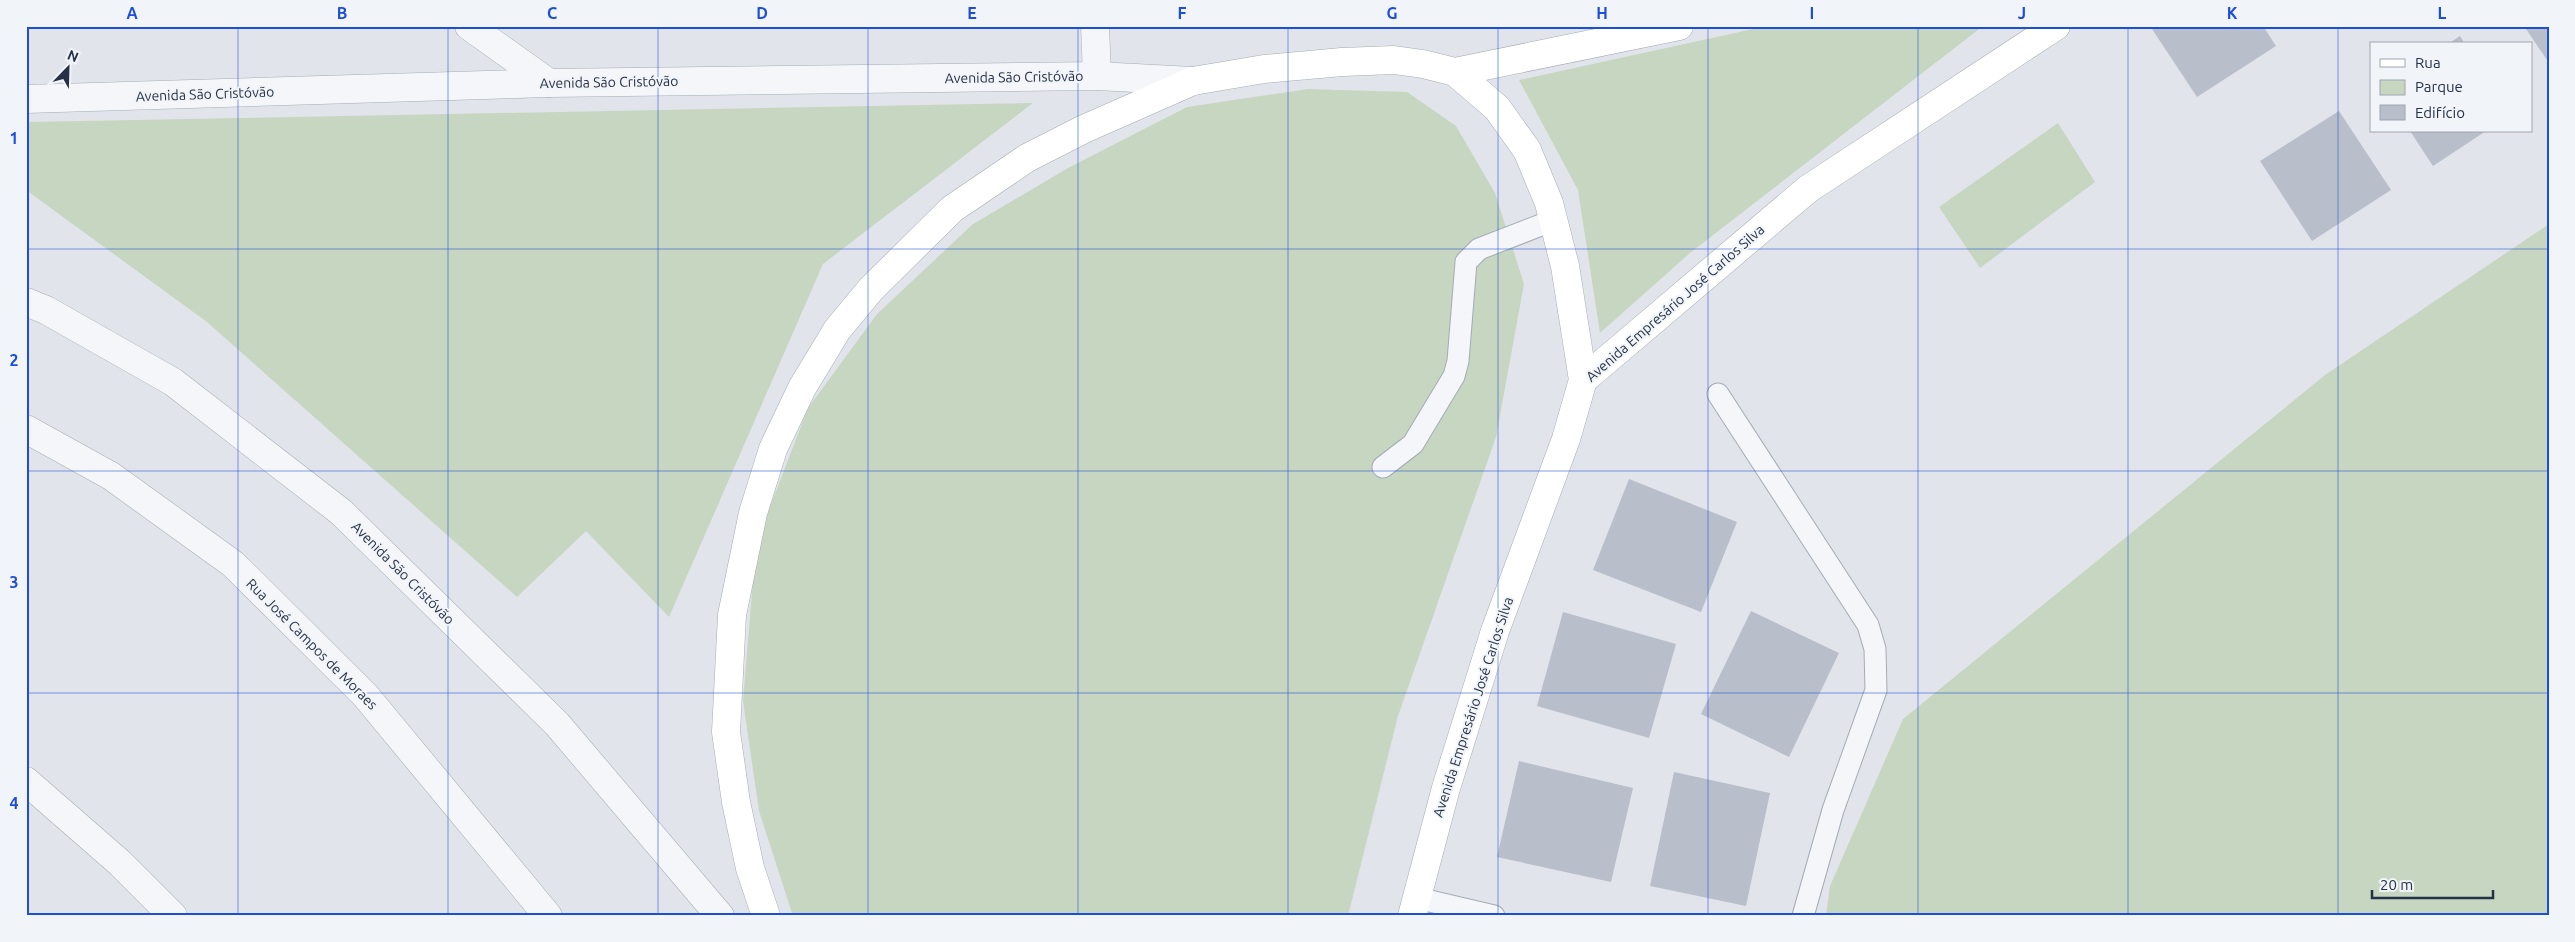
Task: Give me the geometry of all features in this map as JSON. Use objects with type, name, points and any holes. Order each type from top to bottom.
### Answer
[{"type":"main road","points":[[766,916],[750,868],[738,811],[726,732],[732,615],[753,513],[773,449],[802,388],[837,330],[871,289],[952,209],[1026,158],[1084,129],[1193,81],[1264,69],[1342,62],[1394,60],[1455,72],[1680,26]]},
{"type":"main road","name":"Avenida Empresário José Carlos Silva","points":[[1415,907],[1446,788],[1495,631],[1566,439],[1583,380],[1808,189],[2056,26]]},
{"type":"main road","points":[[1455,72],[1497,108],[1527,150],[1554,220],[1565,266],[1583,380]]},
{"type":"street","points":[[469,26],[549,83]]},
{"type":"street","points":[[1095,26],[1097,76]]},
{"type":"street","name":"Avenida São Cristóvão","points":[[26,100],[549,83],[1097,76],[1193,81]]},
{"type":"street","name":"Avenida São Cristóvão","points":[[26,302],[46,310],[173,382],[341,512],[557,724],[720,916]]},
{"type":"street","name":"Rua José Campos de Moraes","points":[[26,429],[111,476],[233,564],[366,695],[548,916]]},
{"type":"street","points":[[26,781],[120,863],[169,913]]},
{"type":"lane","points":[[1383,467],[1413,444],[1454,376],[1458,361],[1466,262],[1479,249],[1554,220]]},
{"type":"lane","points":[[1718,394],[1868,625],[1875,650],[1876,690],[1833,810],[1803,916]]},
{"type":"lane","points":[[1415,907],[1494,916]]},
{"type":"green space","points":[[1767,26],[1983,26],[1690,253],[1600,333],[1578,190],[1519,80]]},
{"type":"green space","points":[[1308,89],[1407,92],[1456,126],[1495,193],[1524,284],[1496,437],[1398,716],[1348,916],[793,916],[759,811],[743,701],[756,543],[808,408],[877,314],[973,224],[1068,168],[1187,107]]},
{"type":"green space","points":[[1033,103],[823,264],[669,617],[586,531],[517,597],[207,322],[26,190],[26,122]]},
{"type":"green space","points":[[2058,123],[2095,182],[1980,268],[1939,207]]},
{"type":"green space","points":[[2549,224],[2549,916],[1826,916],[1830,886],[1903,719],[2325,375]]},
{"type":"building","points":[[2150,26],[2263,26],[2276,46],[2197,97]]},
{"type":"building","points":[[2524,26],[2549,26],[2549,63]]},
{"type":"building","points":[[2460,36],[2464,42],[2451,42]]},
{"type":"building","points":[[2339,111],[2391,190],[2312,241],[2260,161]]},
{"type":"building","points":[[2411,132],[2484,132],[2433,166]]},
{"type":"building","points":[[1629,479],[1737,522],[1701,612],[1593,570]]},
{"type":"building","points":[[1751,611],[1839,653],[1789,757],[1701,714]]},
{"type":"building","points":[[1563,612],[1676,644],[1649,738],[1537,706]]},
{"type":"building","points":[[1519,761],[1633,788],[1611,882],[1497,857]]},
{"type":"building","points":[[1674,772],[1770,793],[1746,906],[1650,886]]}]
